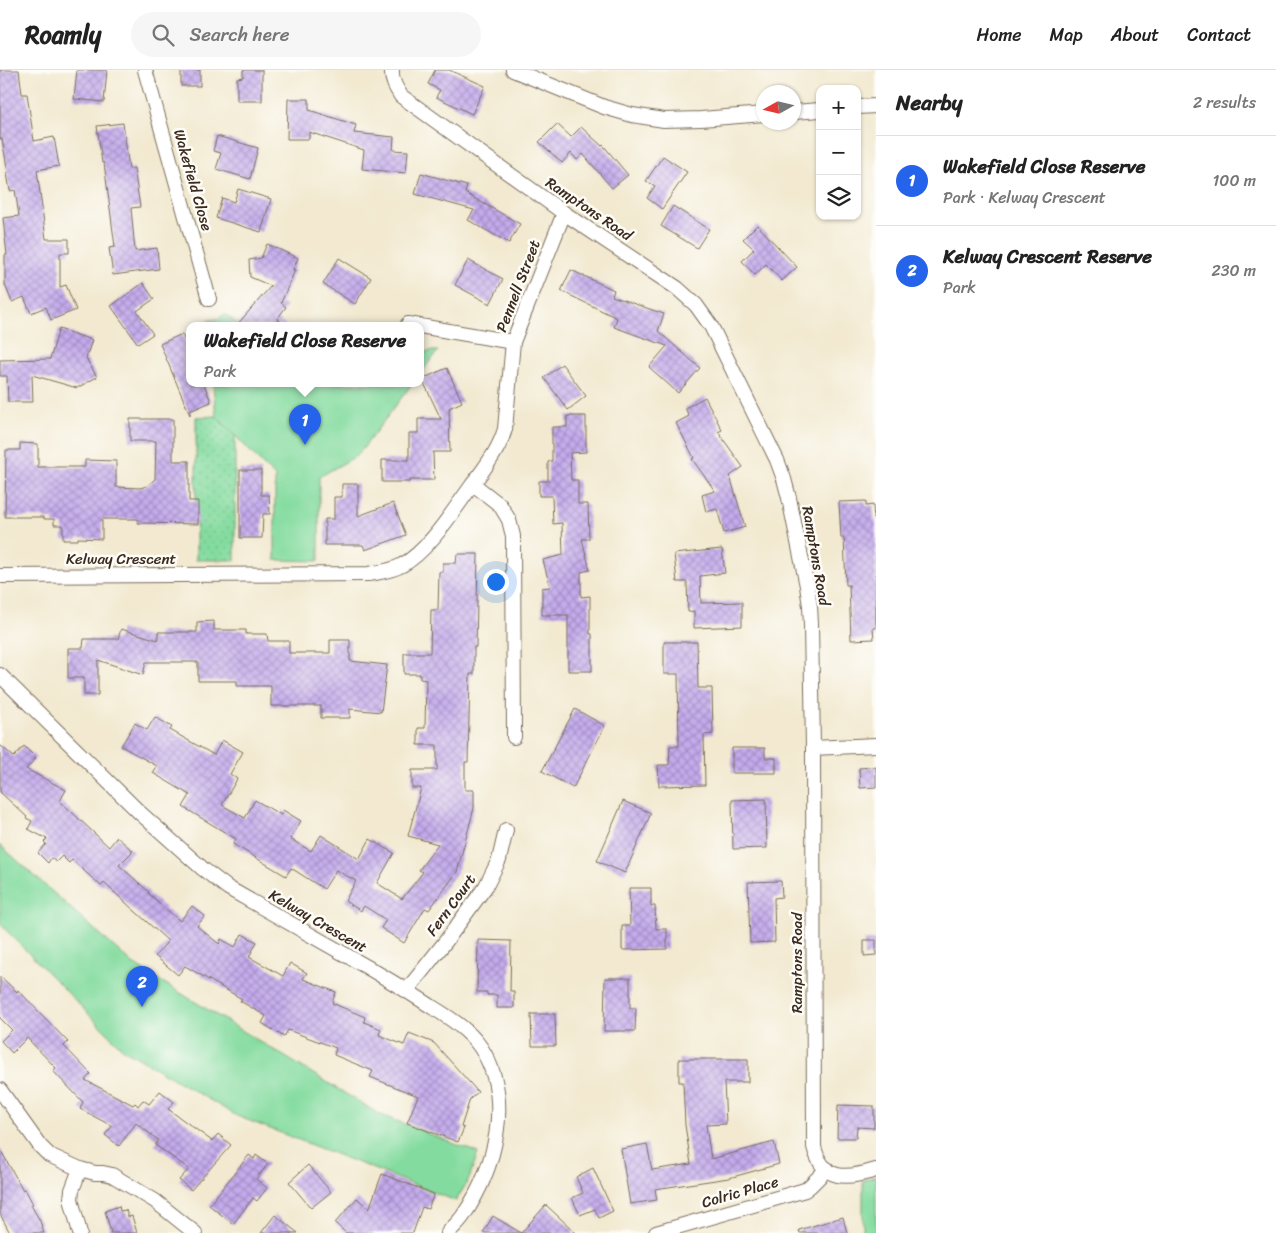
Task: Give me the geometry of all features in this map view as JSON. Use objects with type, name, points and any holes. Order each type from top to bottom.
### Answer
[{"type":"street","name":"Wakefield Close","points":[[145,70],[210,299]]},
{"type":"street","name":"Ramptons Road","points":[[392,70],[394,86],[401,96],[564,213],[678,288],[696,305],[711,326],[777,460],[790,498],[810,606],[813,748],[814,1137],[817,1156],[827,1169]]},
{"type":"street","points":[[513,70],[604,107],[632,116],[664,120],[756,115]]},
{"type":"street","points":[[861,107],[876,106]]},
{"type":"street","points":[[801,111],[816,110]]},
{"type":"street","name":"Pennell Street","points":[[473,484],[501,442],[505,429],[513,342],[564,213]]},
{"type":"street","points":[[424,327],[513,342]]},
{"type":"street","points":[[473,484],[500,505],[509,520],[513,536],[514,737]]},
{"type":"street","name":"Kelway Crescent","points":[[0,576],[369,574],[388,571],[402,565],[430,542],[473,484]]},
{"type":"street","name":"Kelway Crescent","points":[[0,674],[139,812],[203,869],[228,888],[407,990],[456,1022],[469,1033],[481,1048],[491,1068],[497,1089],[499,1111],[494,1148],[486,1171],[471,1203],[448,1233]]},
{"type":"street","points":[[813,748],[876,745]]},
{"type":"street","name":"Fern Court","points":[[407,990],[486,886],[499,860],[506,830]]},
{"type":"street","points":[[0,1090],[40,1146],[49,1155],[80,1170],[112,1175],[155,1201],[195,1233]]},
{"type":"street","points":[[827,1169],[839,1175],[848,1176],[856,1176],[876,1170]]},
{"type":"street","name":"Colric Place","points":[[656,1233],[805,1190],[827,1169]]},
{"type":"street","points":[[80,1170],[72,1190],[71,1199],[80,1233]]},
{"type":"green space","points":[[225,314],[235,322],[207,322],[207,320],[217,319]]},
{"type":"green space","points":[[438,351],[424,369],[424,352]]},
{"type":"green space","points":[[213,387],[410,387],[358,455],[319,477],[319,561],[275,560],[275,477],[216,416]]},
{"type":"green space","points":[[216,416],[235,436],[235,560],[196,560],[196,417]]},
{"type":"green space","points":[[0,845],[133,964],[379,1114],[478,1153],[469,1179],[456,1201],[237,1116],[123,1049],[0,924]]},
{"type":"green space","points":[[876,1176],[876,1233],[863,1233],[863,1180]]},
{"type":"building","points":[[0,70],[19,70],[22,94],[27,94],[34,141],[54,137],[59,166],[37,170],[46,239],[69,239],[69,253],[60,253],[60,287],[66,285],[76,310],[51,320],[46,307],[31,313],[24,297],[12,302],[5,285],[5,255],[7,255],[3,218],[19,216],[15,190],[10,191],[2,139],[0,139]]},
{"type":"building","points":[[77,70],[107,70],[104,102],[74,99]]},
{"type":"building","points":[[181,70],[200,70],[200,86],[181,86]]},
{"type":"building","points":[[243,70],[262,70],[262,101],[237,101],[237,78],[243,77]]},
{"type":"building","points":[[435,70],[449,70],[485,86],[472,114],[436,97],[440,90],[428,84]]},
{"type":"building","points":[[288,99],[309,99],[309,110],[356,125],[354,133],[394,137],[393,150],[408,151],[406,173],[362,169],[364,150],[309,132],[309,139],[287,139]]},
{"type":"building","points":[[123,123],[129,169],[134,168],[140,207],[131,208],[135,251],[157,248],[159,269],[113,275],[109,248],[115,247],[97,126]]},
{"type":"building","points":[[557,124],[571,137],[581,127],[603,145],[628,175],[612,188],[583,154],[577,160],[571,153],[562,163],[539,142]]},
{"type":"building","points":[[217,136],[258,148],[250,179],[216,169],[221,153],[213,151]]},
{"type":"building","points":[[663,156],[687,172],[662,209],[647,198],[655,186],[646,181]]},
{"type":"building","points":[[421,173],[467,186],[465,193],[520,224],[509,243],[468,220],[474,210],[415,194]]},
{"type":"building","points":[[238,189],[271,199],[261,232],[216,218],[222,198],[234,202]]},
{"type":"building","points":[[673,206],[709,229],[697,248],[661,226]]},
{"type":"building","points":[[757,225],[797,267],[782,281],[766,264],[755,275],[742,261],[754,249],[743,239]]},
{"type":"building","points":[[267,244],[298,258],[281,303],[286,307],[277,319],[281,322],[240,322],[271,286],[250,277],[249,260],[261,258]]},
{"type":"building","points":[[339,258],[371,278],[355,304],[323,284]]},
{"type":"building","points":[[468,260],[503,279],[490,304],[455,285]]},
{"type":"building","points":[[571,270],[614,290],[612,296],[664,314],[658,331],[700,368],[678,393],[649,367],[667,346],[614,327],[617,318],[561,291]]},
{"type":"building","points":[[143,283],[154,299],[137,311],[153,334],[138,344],[111,306]]},
{"type":"building","points":[[59,329],[92,340],[86,358],[97,377],[77,388],[32,375],[33,402],[8,402],[7,376],[0,376],[0,360],[50,359]]},
{"type":"building","points":[[182,334],[186,343],[186,387],[205,387],[211,402],[190,411],[190,415],[160,344]]},
{"type":"building","points":[[562,364],[586,396],[568,410],[544,378]]},
{"type":"building","points":[[447,368],[462,402],[449,408],[450,452],[433,452],[434,480],[382,482],[382,460],[409,460],[409,433],[418,433],[418,419],[441,419],[424,383],[424,378]]},
{"type":"building","points":[[705,397],[722,430],[718,432],[743,467],[730,476],[745,527],[724,533],[717,509],[706,512],[702,495],[715,491],[692,459],[694,458],[676,423],[689,416],[685,408]]},
{"type":"building","points":[[567,416],[586,416],[586,452],[570,453],[571,480],[578,480],[578,504],[588,504],[589,539],[582,539],[590,570],[581,572],[581,597],[590,596],[592,671],[568,671],[568,615],[542,615],[542,588],[550,587],[543,560],[563,555],[562,523],[553,524],[552,496],[539,496],[539,481],[548,481],[548,462],[552,461],[552,427],[567,427]]},
{"type":"building","points":[[130,419],[173,419],[173,461],[189,461],[189,501],[198,501],[198,524],[138,523],[138,519],[102,519],[102,539],[78,538],[78,540],[63,540],[63,525],[54,525],[54,519],[44,519],[44,517],[5,517],[6,450],[20,450],[20,443],[38,444],[38,467],[85,467],[85,460],[116,461],[116,487],[140,488],[147,486],[155,479],[156,441],[130,441]]},
{"type":"building","points":[[240,470],[261,470],[261,495],[269,495],[270,514],[263,514],[262,538],[240,538]]},
{"type":"building","points":[[342,484],[358,484],[358,516],[393,503],[406,535],[365,550],[363,545],[325,545],[325,519],[334,519],[334,497],[342,497]]},
{"type":"building","points":[[866,501],[866,506],[873,505],[874,520],[876,519],[876,628],[873,628],[874,639],[851,640],[849,585],[846,585],[844,538],[841,538],[839,502]]},
{"type":"building","points":[[722,549],[725,573],[700,576],[701,603],[742,602],[742,626],[694,628],[694,611],[688,612],[687,582],[677,582],[674,554]]},
{"type":"building","points":[[457,554],[478,554],[476,647],[474,647],[474,674],[470,674],[468,762],[465,762],[465,790],[474,790],[474,808],[457,872],[429,910],[425,908],[404,943],[381,928],[386,920],[364,906],[361,911],[345,901],[356,881],[336,870],[324,889],[291,868],[286,876],[233,844],[236,839],[183,807],[190,795],[153,773],[157,766],[121,746],[135,723],[147,730],[155,717],[172,727],[170,730],[214,755],[222,740],[243,752],[230,774],[237,779],[222,805],[245,818],[255,800],[281,815],[283,810],[301,821],[290,839],[311,851],[321,835],[359,859],[370,839],[394,853],[377,883],[402,899],[423,872],[419,870],[438,844],[408,836],[421,788],[412,788],[412,770],[437,770],[437,745],[418,745],[418,728],[425,728],[426,680],[420,679],[420,674],[404,674],[404,653],[430,653],[431,610],[438,610],[439,572],[443,572],[443,563],[456,563]]},
{"type":"building","points":[[214,621],[214,630],[246,630],[246,634],[267,634],[268,641],[289,641],[289,653],[330,653],[330,640],[350,640],[350,661],[387,665],[381,712],[350,709],[350,718],[321,718],[321,706],[271,706],[271,686],[237,686],[237,681],[198,681],[198,662],[146,662],[143,675],[98,660],[98,695],[84,695],[84,678],[68,678],[68,648],[83,648],[84,639],[118,639],[121,629],[158,640],[158,632],[197,632],[197,622]]},
{"type":"building","points":[[664,642],[697,642],[698,688],[712,688],[713,734],[704,735],[705,785],[659,786],[658,765],[669,765],[670,746],[679,746],[678,674],[664,674]]},
{"type":"building","points":[[575,709],[605,726],[573,788],[542,771]]},
{"type":"building","points":[[0,745],[14,757],[24,746],[36,758],[26,769],[66,790],[60,801],[109,847],[117,837],[133,851],[119,865],[180,921],[192,906],[205,916],[197,926],[219,944],[221,939],[235,947],[242,934],[257,942],[249,957],[283,976],[290,963],[307,973],[303,979],[336,992],[332,1003],[365,1017],[364,1022],[381,1029],[379,1035],[404,1045],[409,1033],[434,1043],[478,1092],[470,1099],[461,1127],[464,1128],[458,1142],[407,1123],[418,1096],[370,1077],[373,1071],[334,1055],[336,1048],[288,1030],[284,1037],[262,1023],[266,1016],[240,1001],[242,999],[185,966],[178,975],[155,956],[168,941],[104,883],[101,886],[72,860],[69,863],[62,856],[56,862],[51,858],[48,863],[38,853],[46,844],[44,842],[47,839],[28,829],[32,821],[26,818],[0,792]]},
{"type":"building","points":[[732,748],[765,748],[765,758],[776,758],[776,773],[732,773]]},
{"type":"building","points":[[876,767],[876,787],[860,788],[859,768]]},
{"type":"building","points":[[766,799],[767,848],[733,849],[732,800]]},
{"type":"building","points":[[623,801],[651,813],[625,873],[597,861]]},
{"type":"building","points":[[781,881],[782,897],[774,898],[775,942],[750,943],[748,882]]},
{"type":"building","points":[[629,888],[651,888],[651,906],[655,906],[656,929],[667,929],[667,949],[622,950],[622,926],[630,926]]},
{"type":"building","points":[[478,940],[511,941],[510,991],[514,991],[514,1008],[497,1008],[497,995],[477,992]]},
{"type":"building","points":[[864,940],[876,940],[876,955],[864,956]]},
{"type":"building","points":[[0,976],[17,992],[18,990],[68,1042],[64,1046],[91,1074],[85,1080],[138,1106],[143,1100],[149,1104],[160,1091],[174,1102],[168,1109],[212,1141],[218,1134],[231,1145],[191,1190],[179,1180],[189,1169],[155,1145],[158,1140],[136,1123],[119,1146],[105,1135],[112,1126],[80,1109],[83,1102],[53,1071],[56,1068],[27,1038],[12,1053],[1,1041],[12,1030],[0,1018]]},
{"type":"building","points":[[605,978],[630,978],[630,1008],[636,1008],[635,1031],[604,1031]]},
{"type":"building","points":[[531,1014],[555,1014],[556,1046],[532,1046]]},
{"type":"building","points":[[679,1059],[748,1059],[748,1082],[724,1082],[726,1124],[706,1125],[711,1159],[774,1142],[779,1164],[729,1178],[655,1189],[657,1200],[630,1204],[621,1149],[647,1144],[652,1170],[691,1164],[685,1125],[683,1082],[679,1082]]},
{"type":"building","points":[[838,1105],[874,1106],[874,1128],[857,1127],[856,1138],[837,1138]]},
{"type":"building","points":[[0,1149],[33,1204],[31,1205],[44,1233],[10,1233],[0,1214]]},
{"type":"building","points":[[249,1155],[254,1159],[256,1155],[268,1164],[256,1179],[267,1188],[257,1201],[253,1198],[233,1224],[209,1205]]},
{"type":"building","points":[[308,1165],[331,1192],[311,1208],[289,1182]]},
{"type":"building","points":[[593,1168],[613,1211],[599,1218],[595,1209],[580,1215],[572,1198],[583,1193],[576,1177]]},
{"type":"building","points":[[382,1174],[434,1194],[428,1209],[422,1207],[413,1233],[346,1233],[335,1223],[357,1198],[369,1209]]},
{"type":"building","points":[[546,1205],[576,1233],[521,1233]]},
{"type":"building","points":[[119,1206],[120,1211],[126,1210],[128,1217],[132,1216],[137,1233],[111,1233],[105,1211]]},
{"type":"building","points":[[275,1215],[298,1233],[261,1233]]},
{"type":"building","points":[[493,1216],[521,1233],[483,1233]]},
{"type":"building","points":[[843,1217],[847,1233],[800,1233],[799,1230]]},
{"type":"place","name":"Wakefield Close Reserve","points":[[305,445]]},
{"type":"place","name":"Kelway Crescent Reserve","points":[[142,1007]]}]
